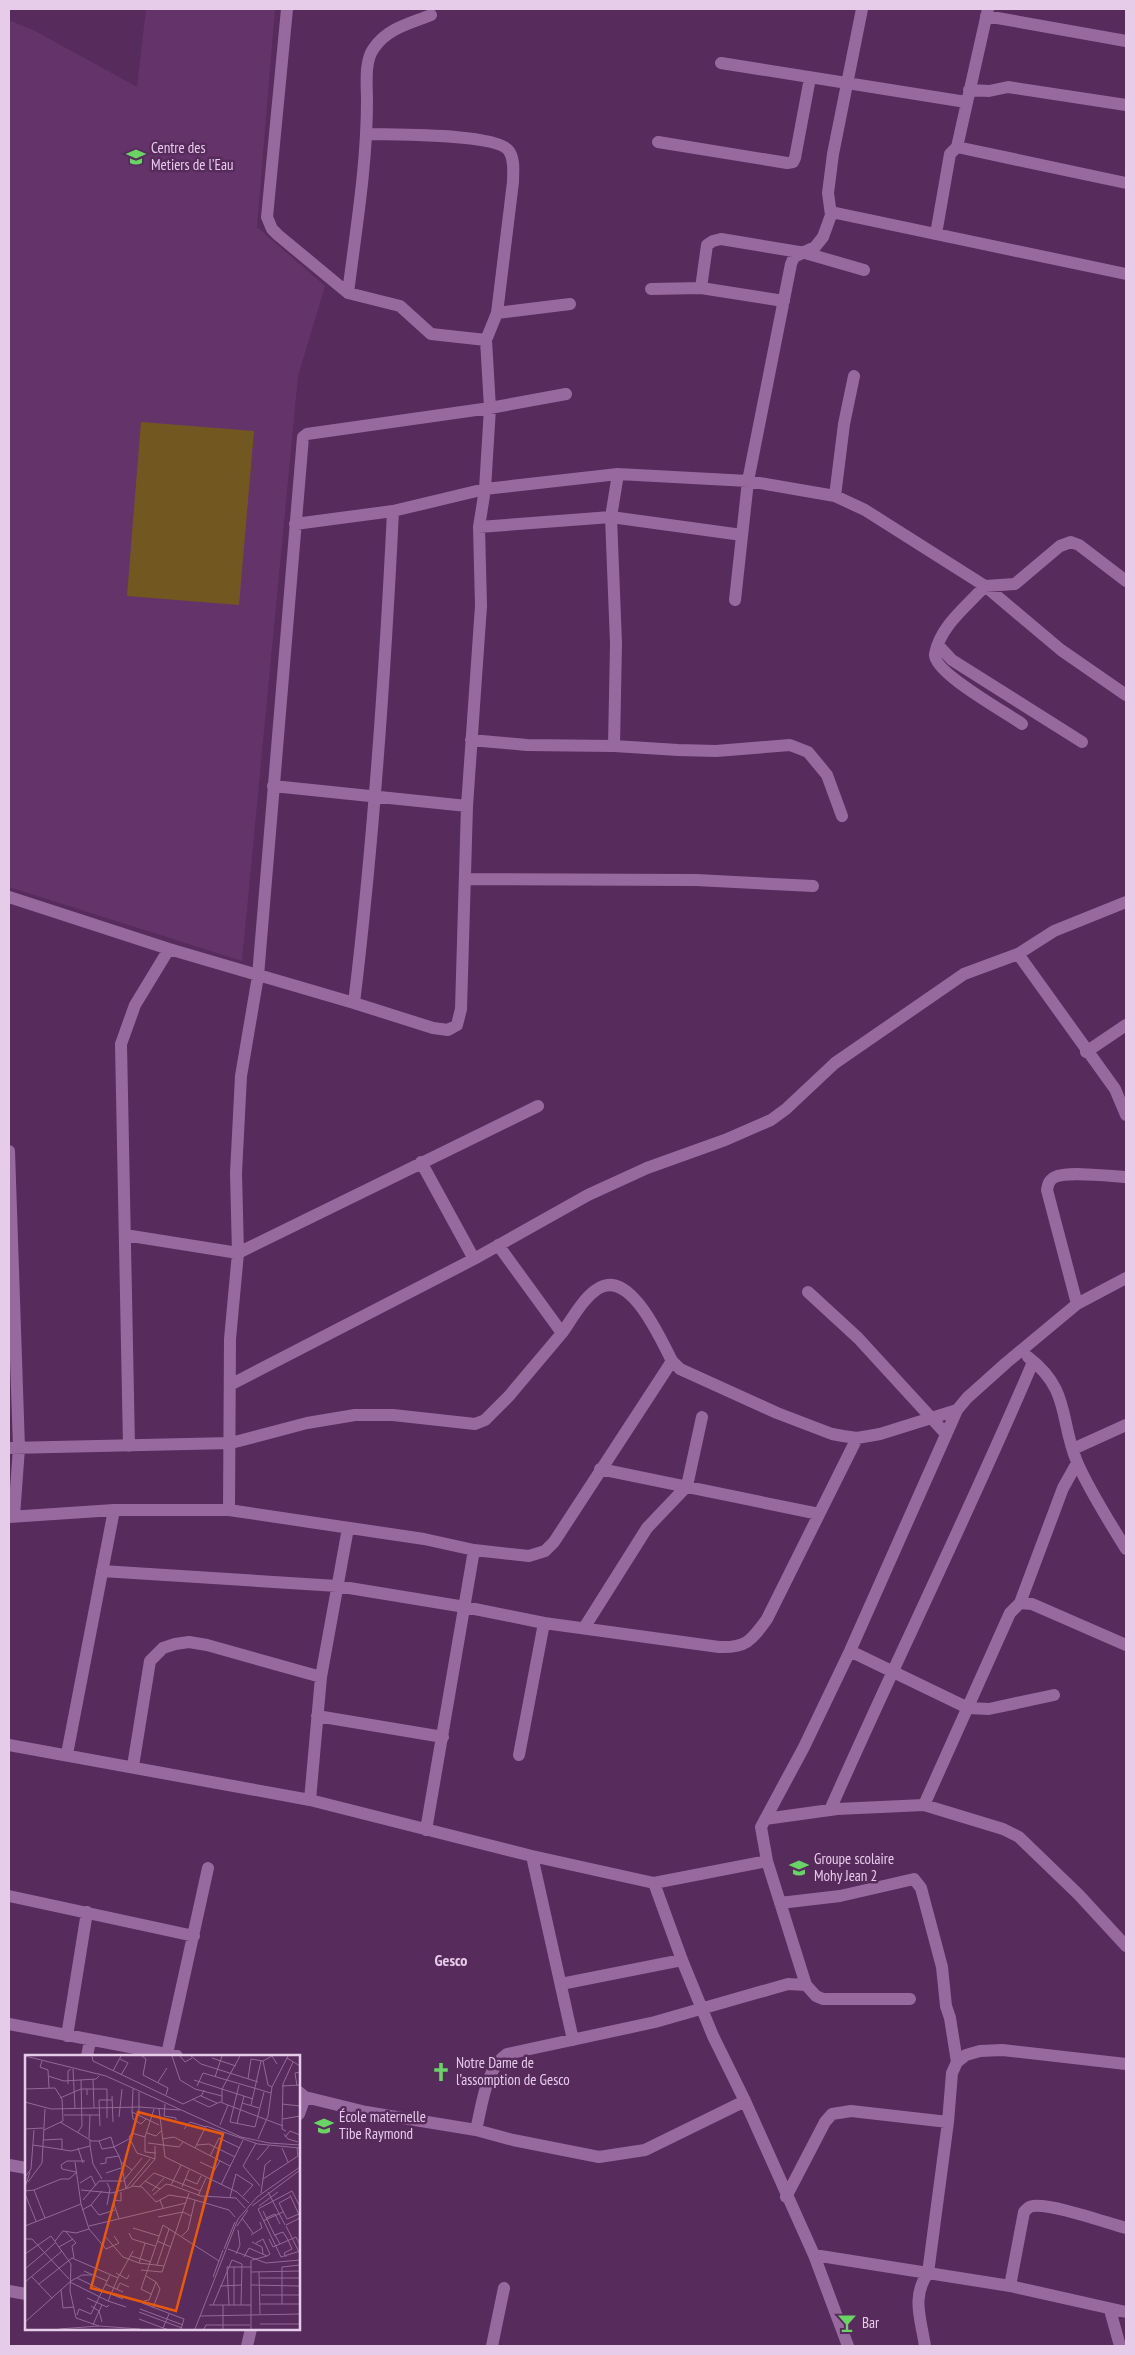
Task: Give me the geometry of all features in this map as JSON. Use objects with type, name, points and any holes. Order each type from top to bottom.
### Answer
[{"type":"street","points":[[287,9],[267,217],[272,229],[348,293],[400,306],[431,334],[486,340]]},
{"type":"street","points":[[736,600],[748,480],[784,301],[794,257],[815,247],[823,237],[831,215],[828,193],[830,173],[846,83],[862,9]]},
{"type":"street","points":[[936,234],[950,154],[957,147],[987,12],[1126,41]]},
{"type":"street","points":[[348,293],[367,134],[367,73],[372,50],[385,35],[398,26],[431,14]]},
{"type":"street","points":[[721,62],[846,83],[968,96],[1008,87],[1126,104]]},
{"type":"street","points":[[658,142],[788,163],[793,162],[796,158],[810,78]]},
{"type":"street","points":[[9,898],[169,949],[433,1028],[448,1030],[457,1025],[461,1009],[467,806],[481,606],[479,527],[485,489],[490,408],[486,340],[497,313],[513,161],[509,151],[500,143],[476,138],[367,134]]},
{"type":"street","points":[[957,147],[1126,182]]},
{"type":"street","points":[[831,215],[836,213],[1126,274]]},
{"type":"street","points":[[701,288],[707,245],[721,239],[805,253],[864,270]]},
{"type":"street","points":[[651,289],[701,288],[784,301]]},
{"type":"street","points":[[497,313],[570,304]]},
{"type":"street","points":[[835,496],[844,424],[854,376]]},
{"type":"street","points":[[230,1510],[230,1339],[238,1253],[236,1173],[241,1076],[258,976],[273,786],[286,656],[302,442],[307,434],[490,408],[566,394]]},
{"type":"street","points":[[614,746],[616,643],[611,517],[618,474]]},
{"type":"street","points":[[295,524],[393,511],[485,489],[618,474],[748,480],[835,496],[865,510],[985,586],[1061,650],[1126,695]]},
{"type":"street","points":[[354,1003],[367,902],[393,511]]},
{"type":"street","points":[[479,527],[611,517],[742,535]]},
{"type":"street","points":[[1022,724],[956,682],[940,667],[935,659],[938,644],[945,631],[985,586],[1015,584],[1060,546],[1071,542],[1079,545],[1126,581]]},
{"type":"street","points":[[938,644],[952,660],[1082,742]]},
{"type":"street","points":[[471,740],[527,745],[614,746],[716,751],[790,745],[808,752],[827,775],[842,816]]},
{"type":"street","points":[[273,786],[467,806]]},
{"type":"street","points":[[465,879],[687,880],[813,886]]},
{"type":"street","points":[[230,1385],[474,1259],[616,1181],[753,1129],[771,1120],[786,1109],[835,1063],[964,974],[1018,954],[1054,931],[1126,902]]},
{"type":"street","points":[[129,1446],[121,1044],[135,1005],[169,949]]},
{"type":"street","points":[[1018,954],[1086,1052],[1115,1089],[1126,1115]]},
{"type":"street","points":[[1086,1052],[1126,1025]]},
{"type":"street","points":[[125,1235],[238,1253],[420,1162],[538,1106]]},
{"type":"street","points":[[9,1151],[14,1448],[11,1516],[114,1510],[230,1510],[424,1539],[474,1550],[529,1556],[545,1551],[554,1542],[672,1361]]},
{"type":"street","points":[[420,1162],[474,1259]]},
{"type":"street","points":[[1077,1304],[1047,1190],[1049,1182],[1054,1177],[1064,1175],[1126,1177]]},
{"type":"street","points":[[498,1245],[562,1333]]},
{"type":"street","points":[[910,2000],[823,1999],[816,1996],[806,1985],[767,1861],[761,1827],[804,1747],[850,1651],[957,1410],[967,1398],[1020,1351],[1077,1304],[1126,1278]]},
{"type":"street","points":[[14,1448],[231,1443],[307,1423],[355,1415],[393,1416],[475,1424],[485,1420],[509,1396],[596,1290],[606,1285],[614,1286],[627,1292],[642,1306],[672,1361],[680,1369],[832,1434],[857,1438],[880,1434],[957,1410]]},
{"type":"street","points":[[808,1292],[858,1338],[930,1419],[946,1434]]},
{"type":"street","points":[[1020,1351],[1048,1376],[1057,1390],[1062,1402],[1077,1463],[1126,1549]]},
{"type":"street","points":[[830,1810],[1033,1362]]},
{"type":"street","points":[[584,1628],[647,1528],[687,1486],[702,1417]]},
{"type":"street","points":[[1073,1449],[1126,1425]]},
{"type":"street","points":[[102,1571],[337,1586],[465,1607],[544,1623],[718,1648],[745,1645],[753,1638],[767,1619],[857,1438]]},
{"type":"street","points":[[924,1806],[1010,1613],[1020,1604],[1063,1488],[1077,1463]]},
{"type":"street","points":[[600,1469],[819,1514]]},
{"type":"street","points":[[67,1754],[114,1510]]},
{"type":"street","points":[[310,1800],[321,1677],[348,1528]]},
{"type":"street","points":[[426,1830],[474,1550]]},
{"type":"street","points":[[1020,1604],[1032,1604],[1126,1645]]},
{"type":"street","points":[[519,1755],[544,1623]]},
{"type":"street","points":[[133,1766],[150,1661],[162,1648],[189,1642],[207,1645],[321,1677]]},
{"type":"street","points":[[850,1651],[968,1708],[988,1709],[1054,1695]]},
{"type":"street","points":[[317,1716],[443,1737]]},
{"type":"street","points":[[9,1745],[133,1766],[310,1800],[532,1856],[654,1883],[767,1861]]},
{"type":"street","points":[[765,1819],[830,1810],[924,1806],[1003,1829],[1019,1837],[1079,1895],[1126,1946]]},
{"type":"street","points":[[532,1856],[573,2040]]},
{"type":"street","points":[[9,2024],[90,2041],[172,2055],[208,1868]]},
{"type":"street","points":[[780,1903],[840,1896],[914,1879],[921,1888],[942,1967],[946,2006],[950,2018],[957,2062]]},
{"type":"street","points":[[654,1883],[682,1960],[724,2060],[745,2100],[786,2197],[814,2255],[848,2346]]},
{"type":"street","points":[[9,1896],[194,1936]]},
{"type":"street","points":[[67,2036],[87,1912]]},
{"type":"street","points":[[561,1984],[682,1960]]},
{"type":"street","points":[[476,2130],[491,2072],[499,2060],[508,2054],[703,2009],[788,1984],[806,1985]]},
{"type":"street","points":[[87,2055],[90,2041]]},
{"type":"street","points":[[926,2346],[918,2298],[921,2284],[928,2272],[948,2122],[952,2073],[957,2062],[966,2055],[980,2051],[1002,2050],[1126,2064]]},
{"type":"street","points":[[300,2108],[302,2095],[366,2112],[476,2130],[523,2142],[599,2157],[644,2150],[664,2142],[745,2100]]},
{"type":"street","points":[[786,2197],[825,2122],[832,2114],[850,2110],[948,2122]]},
{"type":"street","points":[[9,2165],[25,2168]]},
{"type":"street","points":[[1010,2286],[1024,2212],[1027,2208],[1033,2206],[1055,2209],[1126,2228]]},
{"type":"street","points":[[814,2255],[1010,2286],[1110,2310],[1126,2312]]},
{"type":"street","points":[[492,2346],[504,2288]]},
{"type":"street","points":[[9,2291],[25,2294]]},
{"type":"street","points":[[1110,2310],[1120,2346]]},
{"type":"street","points":[[247,2346],[251,2330]]},
{"type":"shaded area","points":[[146,9],[275,9],[257,227],[325,286],[298,376],[242,961],[9,887],[9,20],[37,32],[137,87]]},
{"type":"shaded area","points":[[141,422],[254,431],[239,605],[127,596]]},
{"type":"place","name":"Centre des Metiers de l’Eau","points":[[136,157]]},
{"type":"place","name":"Groupe scolaire Mohy Jean 2","points":[[799,1868]]},
{"type":"place","name":"Notre Dame de l’assomption de Gesco","points":[[441,2072]]},
{"type":"place","name":"École maternelle Tibe Raymond","points":[[324,2126]]},
{"type":"place","name":"Bar","points":[[847,2323]]},
{"type":"district","name":"Gesco","points":[[451,1960]]}]
